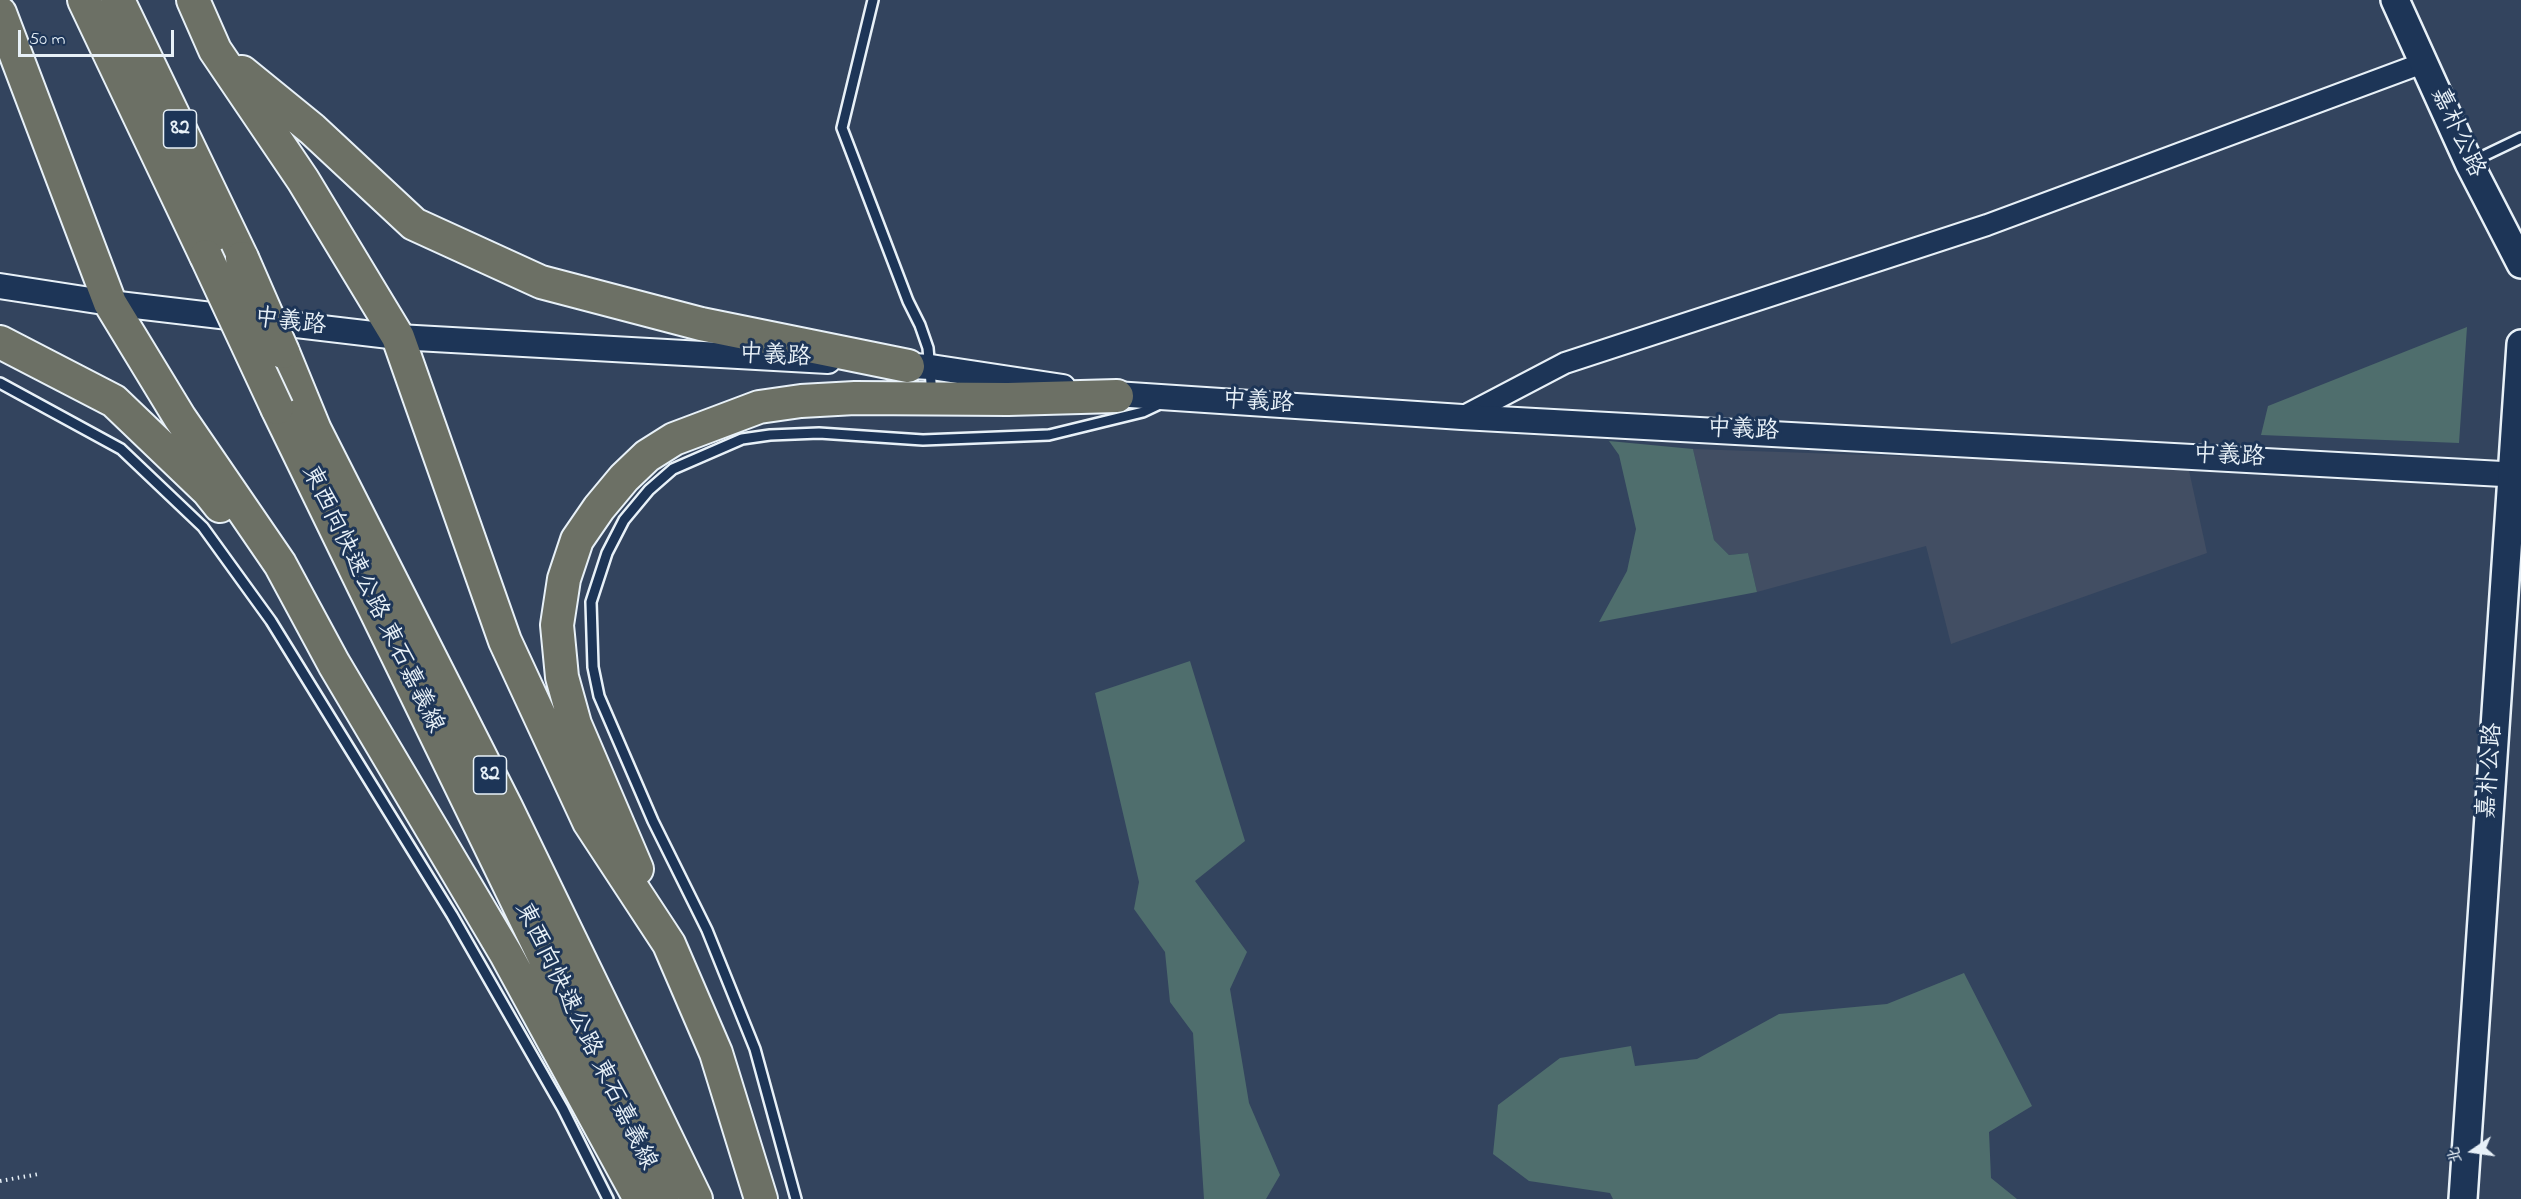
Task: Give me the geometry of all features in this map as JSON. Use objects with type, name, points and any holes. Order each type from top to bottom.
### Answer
[{"type":"highway","name":"東西向快速公路 東石嘉義線","points":[[84,0],[278,408],[662,1199]]},
{"type":"highway","name":"東西向快速公路 東石嘉義線","points":[[118,0],[242,258],[315,430],[506,807],[696,1199]]},
{"type":"highway","points":[[193,0],[215,50],[303,180],[398,337],[505,641],[589,822],[669,944]]},
{"type":"highway","points":[[0,13],[110,303],[180,418],[280,564],[334,664],[506,954],[640,1199]]},
{"type":"highway","points":[[215,50],[312,129],[414,224],[541,282],[701,324],[920,367]]},
{"type":"highway","points":[[0,342],[114,401],[183,466],[208,491],[334,664]]},
{"type":"highway","points":[[761,1199],[716,1053],[575,724],[562,677],[557,625],[564,579],[577,540],[624,477],[647,456],[674,439],[759,407],[801,401],[855,398],[932,400],[1117,396]]},
{"type":"main road","name":"嘉朴公路","points":[[2395,0],[2469,163],[2521,264]]},
{"type":"main road","name":"嘉朴公路","points":[[2463,1199],[2517,474],[2521,344]]},
{"type":"street","points":[[1462,417],[1565,363],[1987,225],[2423,63]]},
{"type":"street","name":"中義路","points":[[0,286],[110,303],[398,337],[920,367],[1117,396],[1175,396],[1257,404],[1462,417],[2517,474]]},
{"type":"lane","points":[[873,0],[842,128],[928,348],[920,367],[932,400]]},
{"type":"lane","points":[[2469,163],[2521,138]]},
{"type":"lane","points":[[0,383],[121,449],[203,528],[271,621],[452,915],[563,1109],[608,1199]]},
{"type":"lane","points":[[796,1199],[755,1049],[707,930],[653,820],[599,696],[593,667],[591,602],[607,553],[624,520],[650,490],[673,469],[742,439],[770,435],[819,433],[923,440],[1049,435],[1143,412],[1175,396]]},
{"type":"path","points":[[0,1181],[39,1174]]},
{"type":"shaded area","points":[[1693,449],[2188,466],[2207,553],[1951,644],[1926,546],[1757,592],[1748,553],[1729,555],[1714,540]]},
{"type":"green space","points":[[2467,327],[2459,443],[2261,435],[2268,406]]},
{"type":"green space","points":[[1609,441],[1693,449],[1714,540],[1729,555],[1748,553],[1757,592],[1599,622],[1627,571],[1636,529],[1619,455]]},
{"type":"green space","points":[[1190,661],[1245,841],[1195,881],[1247,952],[1230,989],[1249,1103],[1280,1175],[1266,1199],[1204,1199],[1193,1033],[1170,1002],[1165,952],[1134,909],[1139,882],[1095,693]]},
{"type":"green space","points":[[1964,973],[2032,1106],[1989,1132],[1991,1178],[2017,1199],[1613,1199],[1610,1193],[1529,1181],[1493,1154],[1498,1105],[1560,1058],[1631,1046],[1635,1066],[1697,1059],[1779,1014],[1887,1004]]}]
